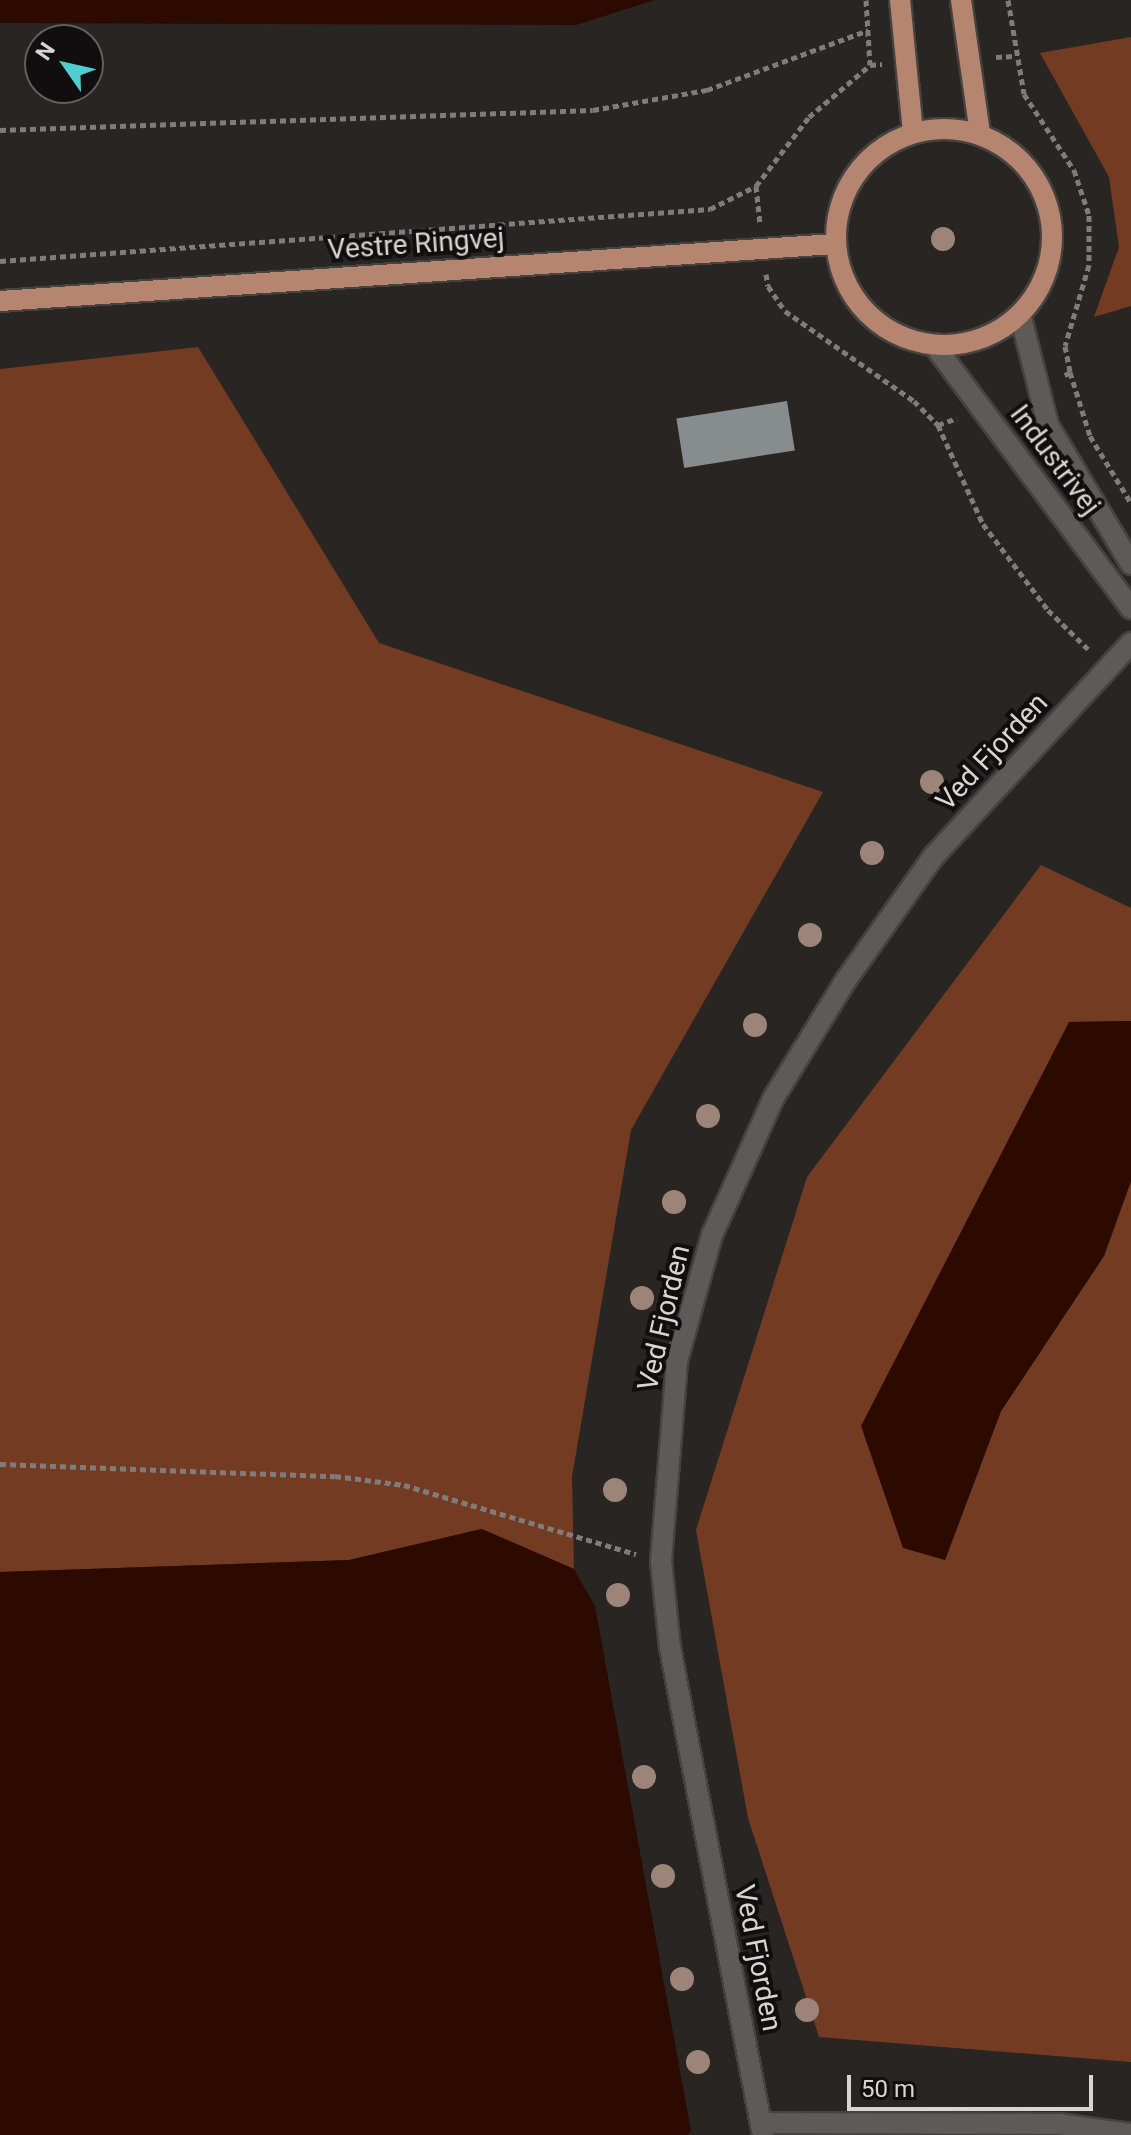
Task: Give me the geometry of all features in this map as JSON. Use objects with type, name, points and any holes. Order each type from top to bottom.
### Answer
[{"type":"main road","points":[[900,0],[913,133]]},
{"type":"main road","points":[[961,0],[966,58],[980,134]]},
{"type":"main road","points":[[946,128],[980,134],[1020,161],[1036,179],[1050,213],[1052,249],[1041,285],[1020,314],[995,333],[965,343],[934,345],[904,338],[878,323],[856,301],[842,274],[835,244],[837,215],[863,163],[913,133],[946,128]]},
{"type":"main road","name":"Vestre Ringvej","points":[[0,301],[835,244]]},
{"type":"street","name":"Industrivej","points":[[1020,314],[1048,425],[1075,477],[1131,564]]},
{"type":"street","name":"Industrivej","points":[[934,345],[1131,608]]},
{"type":"street","name":"Ved Fjorden","points":[[762,2129],[670,1648],[661,1561],[677,1361],[712,1235],[773,1099],[846,980],[933,857],[1131,643]]},
{"type":"street","points":[[762,2129],[1059,2124],[1131,2134]]},
{"type":"path","points":[[866,0],[870,65]]},
{"type":"path","points":[[1008,0],[1014,56],[1024,94],[1074,170],[1089,215],[1089,265],[1065,346],[1070,372],[1090,436],[1131,503]]},
{"type":"path","points":[[0,130],[593,110],[707,90],[868,30]]},
{"type":"path","points":[[966,58],[1014,56]]},
{"type":"path","points":[[0,261],[710,209],[756,186],[809,117],[870,65],[904,61]]},
{"type":"path","points":[[756,186],[768,286],[785,311],[914,401],[938,425],[983,524],[1048,610],[1108,668]]},
{"type":"path","points":[[1039,391],[1070,372]]},
{"type":"path","points":[[938,425],[982,409]]},
{"type":"path","points":[[0,1464],[335,1476],[404,1485],[661,1561]]},
{"type":"shaded area","points":[[0,0],[655,0],[576,25],[0,23]]},
{"type":"shaded area","points":[[1131,37],[1131,306],[1094,317],[1119,247],[1109,177],[1040,53]]},
{"type":"shaded area","points":[[198,347],[379,643],[823,792],[631,1130],[572,1477],[574,1569],[481,1529],[349,1560],[0,1572],[0,369]]},
{"type":"shaded area","points":[[1041,865],[1131,908],[1131,1021],[1069,1022],[945,1560],[1001,1411],[1104,1256],[1131,1181],[1131,2062],[819,2037],[748,1818],[696,1530],[807,1177]]},
{"type":"shaded area","points":[[1131,1021],[1131,1181],[1104,1256],[1001,1411],[945,1560],[903,1548],[861,1426],[1069,1022]]},
{"type":"shaded area","points":[[482,1529],[574,1569],[595,1606],[691,2131],[687,2135],[0,2135],[0,1572],[349,1560]]},
{"type":"building","points":[[787,401],[795,450],[684,468],[676,419]]}]
